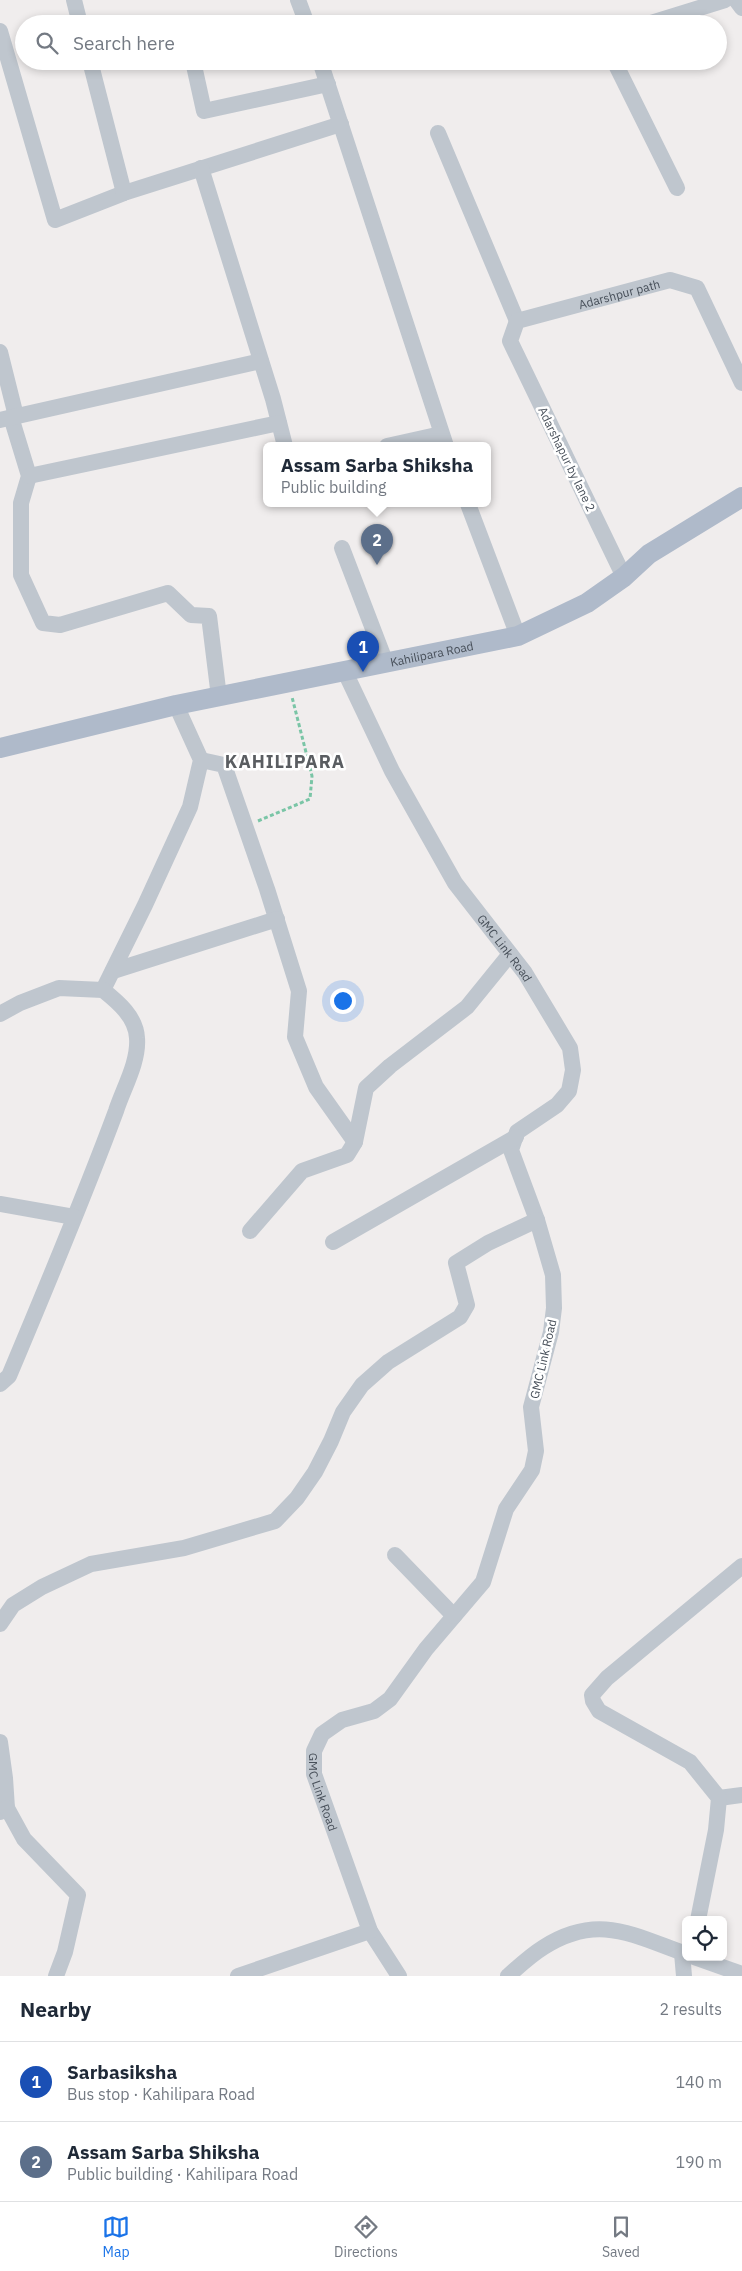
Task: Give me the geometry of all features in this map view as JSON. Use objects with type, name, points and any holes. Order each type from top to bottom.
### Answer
[{"type":"main road","name":"Kahilipara Road","points":[[0,748],[176,705],[518,636],[587,603],[650,554],[742,497]]},
{"type":"street","points":[[74,0],[78,15]]},
{"type":"street","points":[[298,0],[304,15]]},
{"type":"street","points":[[677,15],[725,0]]},
{"type":"street","points":[[736,0],[742,8]]},
{"type":"street","points":[[0,31],[55,220],[124,193],[341,124]]},
{"type":"street","points":[[92,70],[124,193]]},
{"type":"street","points":[[194,70],[204,111],[328,84]]},
{"type":"street","points":[[323,70],[444,440],[425,442]]},
{"type":"street","points":[[618,70],[677,188]]},
{"type":"street","points":[[438,133],[517,322]]},
{"type":"street","points":[[201,168],[284,442]]},
{"type":"street","name":"Adarshpur path","points":[[517,322],[670,280],[698,288],[742,383]]},
{"type":"street","name":"Adarshapur by lane 2","points":[[517,322],[510,341],[624,576]]},
{"type":"street","points":[[0,352],[9,418],[29,476],[21,503],[21,575],[43,623],[60,625],[168,593],[192,615],[209,616],[219,697]]},
{"type":"street","points":[[9,418],[261,361]]},
{"type":"street","points":[[29,476],[279,423]]},
{"type":"street","points":[[469,507],[518,636]]},
{"type":"street","points":[[342,548],[386,663]]},
{"type":"street","name":"GMC Link Road","points":[[345,672],[392,771],[455,884],[525,973],[570,1048],[573,1070],[569,1091],[557,1105],[517,1132],[511,1150],[537,1220],[553,1275],[554,1308],[551,1332],[531,1407],[536,1451],[532,1470],[506,1509],[482,1582],[426,1649],[390,1699],[374,1711],[342,1720],[322,1734],[314,1751],[314,1774],[370,1931],[399,1976]]},
{"type":"street","points":[[103,990],[190,807],[201,760],[176,705]]},
{"type":"street","points":[[201,760],[224,765],[277,919],[299,991],[295,1037],[316,1087],[355,1142]]},
{"type":"street","points":[[113,971],[277,919]]},
{"type":"street","points":[[250,1231],[302,1171],[347,1156],[355,1142],[366,1088],[390,1066],[467,1007],[510,954]]},
{"type":"street","points":[[0,1014],[20,1002],[59,988],[103,990],[128,1012],[138,1036],[137,1049],[74,1218],[9,1376],[0,1384]]},
{"type":"street","points":[[333,1242],[516,1137]]},
{"type":"street","points":[[0,1204],[74,1218]]},
{"type":"street","points":[[0,1624],[13,1605],[42,1587],[91,1564],[184,1548],[275,1521],[297,1498],[315,1472],[332,1441],[343,1412],[362,1385],[388,1362],[460,1317],[467,1306],[456,1263],[488,1243],[537,1220]]},
{"type":"street","points":[[395,1554],[454,1616]]},
{"type":"street","points":[[699,1916],[716,1830],[719,1798],[690,1762],[599,1711],[592,1695],[607,1678],[742,1566]]},
{"type":"street","points":[[0,1742],[6,1778],[4,1810],[24,1839],[78,1895],[65,1952],[56,1976]]},
{"type":"street","points":[[719,1798],[742,1795]]},
{"type":"street","points":[[508,1976],[543,1947],[573,1932],[596,1927],[624,1932],[682,1953]]},
{"type":"street","points":[[238,1976],[370,1931]]},
{"type":"street","points":[[684,1976],[686,1961]]},
{"type":"street","points":[[704,1961],[742,1974]]},
{"type":"path","points":[[246,826],[310,799],[312,776],[291,693]]},
{"type":"place","name":"Assam Sarba Shiksha","points":[[377,565]]},
{"type":"place","name":"Sarbasiksha","points":[[363,672]]},
{"type":"district","name":"KAHILIPARA","points":[[285,761]]}]
